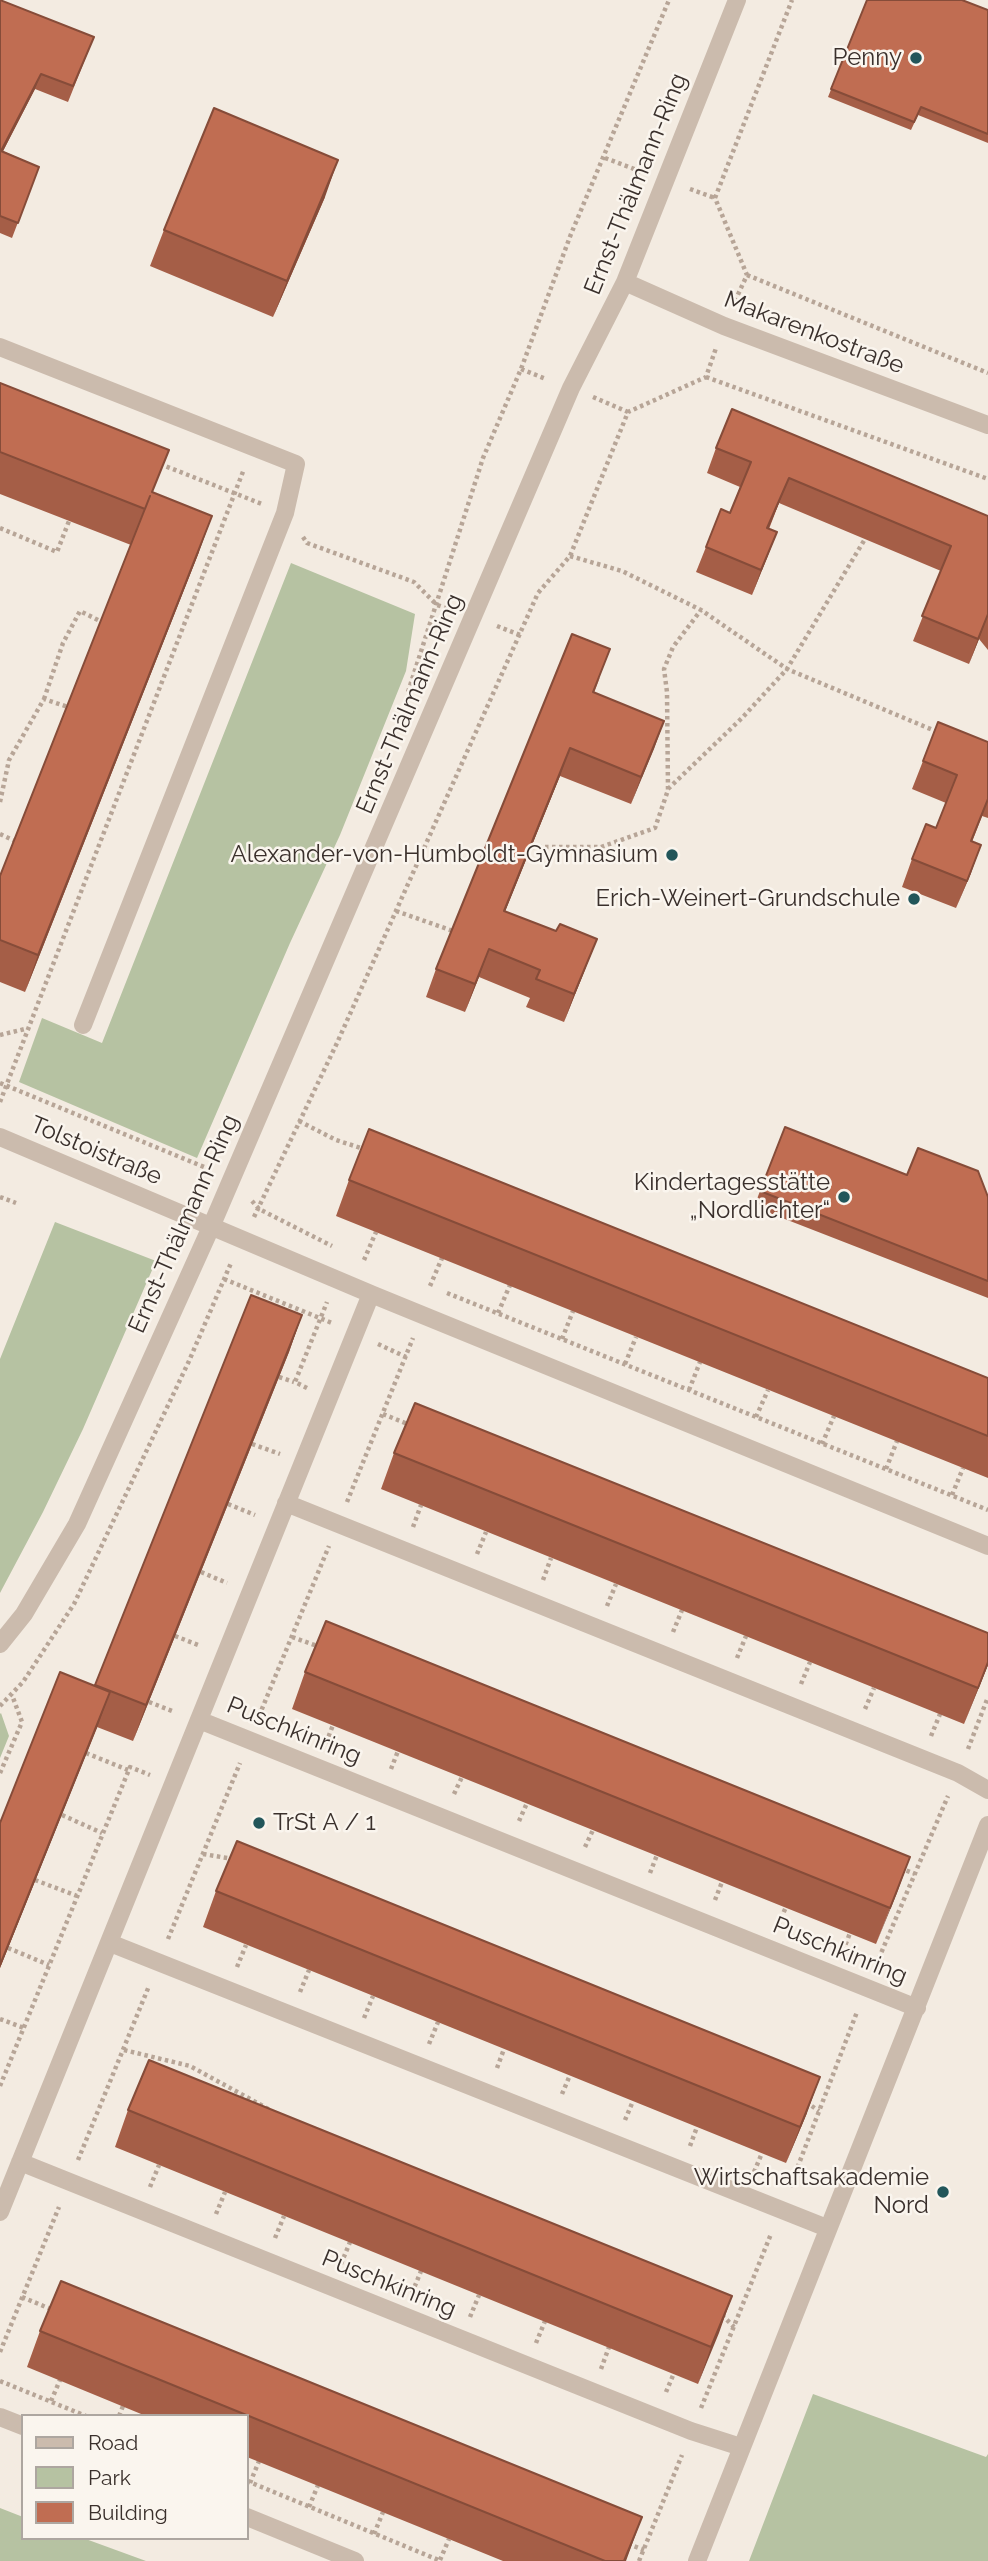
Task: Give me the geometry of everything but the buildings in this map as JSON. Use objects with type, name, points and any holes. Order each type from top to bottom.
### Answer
[{"type":"street","name":"Ernst-Thälmann-Ring","points":[[0,1644],[24,1614],[77,1524],[211,1227],[572,388],[625,282],[737,0]]},
{"type":"street","name":"Makarenkostraße","points":[[625,282],[724,326],[988,425]]},
{"type":"street","points":[[0,347],[296,464],[285,513],[83,1025]]},
{"type":"street","name":"Tolstoistraße","points":[[0,1137],[211,1227]]},
{"type":"street","points":[[211,1227],[422,1316],[988,1546]]},
{"type":"street","name":"Puschkinring","points":[[0,2211],[371,1294]]},
{"type":"street","points":[[286,1503],[958,1773],[988,1790]]},
{"type":"street","name":"Puschkinring","points":[[199,1720],[917,2008]]},
{"type":"street","name":"Puschkinring","points":[[698,2561],[988,1825]]},
{"type":"street","points":[[110,1943],[827,2228]]},
{"type":"street","name":"Puschkinring","points":[[20,2162],[691,2431],[741,2447]]},
{"type":"street","points":[[0,2417],[21,2425]]},
{"type":"street","points":[[248,2517],[355,2561]]},
{"type":"path","points":[[149,459],[285,513],[307,543],[414,582],[438,605],[484,458],[521,369],[571,234],[669,0]]},
{"type":"path","points":[[792,0],[715,198],[747,275],[988,373]]},
{"type":"path","points":[[706,377],[724,326],[747,275]]},
{"type":"path","points":[[0,1706],[12,1695],[74,1604],[189,1361],[241,1239],[259,1209],[396,911],[538,593],[570,556],[628,412],[706,377],[988,479]]},
{"type":"path","points":[[0,1102],[2,1084],[26,1029],[253,447]]},
{"type":"path","points":[[0,528],[57,552],[69,521]]},
{"type":"path","points":[[668,790],[742,718],[787,669],[865,539]]},
{"type":"path","points":[[570,556],[622,570],[701,610],[787,669],[945,735]]},
{"type":"path","points":[[531,847],[601,847],[655,828],[668,790],[667,692],[664,668],[673,648],[701,610]]},
{"type":"path","points":[[0,802],[9,760],[44,699],[63,643],[79,611],[102,622]]},
{"type":"path","points":[[499,627],[520,635]]},
{"type":"path","points":[[44,699],[68,707]]},
{"type":"path","points":[[0,834],[15,841]]},
{"type":"path","points":[[396,911],[453,931]]},
{"type":"path","points":[[0,1035],[26,1029]]},
{"type":"path","points":[[2,1084],[232,1179],[259,1209],[375,1264]]},
{"type":"path","points":[[299,1121],[336,1140],[377,1153]]},
{"type":"path","points":[[0,1197],[16,1203]]},
{"type":"path","points":[[364,1260],[376,1232]]},
{"type":"path","points":[[295,1382],[346,1252]]},
{"type":"path","points":[[430,1286],[442,1258]]},
{"type":"path","points":[[224,1279],[321,1318],[406,1357]]},
{"type":"path","points":[[0,2352],[406,1357],[433,1287],[419,1282]]},
{"type":"path","points":[[498,1313],[510,1285]]},
{"type":"path","points":[[446,1293],[988,1510]]},
{"type":"path","points":[[562,1339],[573,1311]]},
{"type":"path","points":[[625,1364],[636,1336]]},
{"type":"path","points":[[688,1390],[700,1362]]},
{"type":"path","points":[[279,1377],[311,1390]]},
{"type":"path","points":[[757,1417],[768,1390]]},
{"type":"path","points":[[383,1414],[420,1429]]},
{"type":"path","points":[[822,1444],[834,1416]]},
{"type":"path","points":[[886,1469],[897,1441]]},
{"type":"path","points":[[252,1444],[284,1456]]},
{"type":"path","points":[[952,1495],[963,1468]]},
{"type":"path","points":[[228,1504],[259,1517]]},
{"type":"path","points":[[411,1531],[421,1506]]},
{"type":"path","points":[[476,1557],[486,1532]]},
{"type":"path","points":[[541,1584],[551,1558]]},
{"type":"path","points":[[201,1572],[231,1585]]},
{"type":"path","points":[[605,1609],[616,1584]]},
{"type":"path","points":[[671,1636],[682,1610]]},
{"type":"path","points":[[175,1636],[205,1648]]},
{"type":"path","points":[[736,1662],[746,1636]]},
{"type":"path","points":[[292,1637],[329,1650]]},
{"type":"path","points":[[800,1688],[810,1662]]},
{"type":"path","points":[[864,1713],[874,1688]]},
{"type":"path","points":[[0,1773],[22,1722],[12,1695]]},
{"type":"path","points":[[639,2561],[820,2112],[867,1988],[988,1697]]},
{"type":"path","points":[[149,1702],[179,1713]]},
{"type":"path","points":[[930,1740],[940,1714]]},
{"type":"path","points":[[321,1753],[333,1725]]},
{"type":"path","points":[[386,1779],[398,1751]]},
{"type":"path","points":[[86,1753],[128,1770]]},
{"type":"path","points":[[0,2086],[128,1770],[130,1767],[153,1776]]},
{"type":"path","points":[[62,1815],[103,1833]]},
{"type":"path","points":[[203,1854],[244,1862]]},
{"type":"path","points":[[891,1864],[915,1874]]},
{"type":"path","points":[[35,1880],[77,1896]]},
{"type":"path","points":[[235,1972],[246,1945]]},
{"type":"path","points":[[8,1948],[50,1965]]},
{"type":"path","points":[[298,1997],[309,1970]]},
{"type":"path","points":[[362,2023],[373,1996]]},
{"type":"path","points":[[0,2020],[24,2028]]},
{"type":"path","points":[[427,2049],[438,2022]]},
{"type":"path","points":[[124,2049],[190,2066],[282,2117]]},
{"type":"path","points":[[494,2076],[504,2049]]},
{"type":"path","points":[[174,2074],[179,2063]]},
{"type":"path","points":[[559,2103],[570,2076]]},
{"type":"path","points":[[238,2103],[242,2093]]},
{"type":"path","points":[[800,2099],[820,2112]]},
{"type":"path","points":[[622,2128],[633,2101]]},
{"type":"path","points":[[686,2154],[697,2127]]},
{"type":"path","points":[[751,2180],[762,2153]]},
{"type":"path","points":[[149,2191],[159,2165]]},
{"type":"path","points":[[215,2218],[225,2192]]},
{"type":"path","points":[[274,2241],[284,2216]]},
{"type":"path","points":[[340,2268],[350,2242]]},
{"type":"path","points":[[411,2297],[421,2271]]},
{"type":"path","points":[[469,2321],[479,2295]]},
{"type":"path","points":[[22,2297],[61,2313]]},
{"type":"path","points":[[716,2310],[734,2327]]},
{"type":"path","points":[[535,2347],[545,2321]]},
{"type":"path","points":[[599,2373],[609,2347]]},
{"type":"path","points":[[663,2399],[674,2373]]},
{"type":"path","points":[[51,2401],[60,2380]]},
{"type":"path","points":[[0,2381],[81,2414]]},
{"type":"path","points":[[120,2414],[123,2406]]},
{"type":"path","points":[[259,2461],[248,2482],[374,2534],[441,2561],[449,2539]]},
{"type":"path","points":[[309,2507],[318,2485]]},
{"type":"path","points":[[374,2534],[383,2512]]},
{"type":"path","points":[[618,2540],[643,2550]]},
{"type":"green space","points":[[291,563],[415,614],[406,671],[340,835],[197,1158],[19,1082],[42,1018],[102,1043]]},
{"type":"green space","points":[[55,1222],[156,1261],[83,1429],[0,1593],[0,1359]]},
{"type":"green space","points":[[0,1714],[9,1736],[0,1758]]},
{"type":"green space","points":[[813,2394],[986,2457],[988,2454],[988,2561],[749,2561]]},
{"type":"green space","points":[[0,2508],[21,2516],[21,2540],[88,2540],[146,2561],[0,2561]]},
{"type":"place","name":"Penny","points":[[916,58]]},
{"type":"place","name":"Alexander-von-Humboldt-Gymnasium","points":[[672,855]]},
{"type":"place","name":"Erich-Weinert-Grundschule","points":[[914,899]]},
{"type":"place","name":"Kindertagesstätte „Nordlichter“","points":[[844,1197]]},
{"type":"place","name":"TrSt A / 1","points":[[259,1823]]},
{"type":"place","name":"Wirtschaftsakademie Nord","points":[[943,2192]]}]
